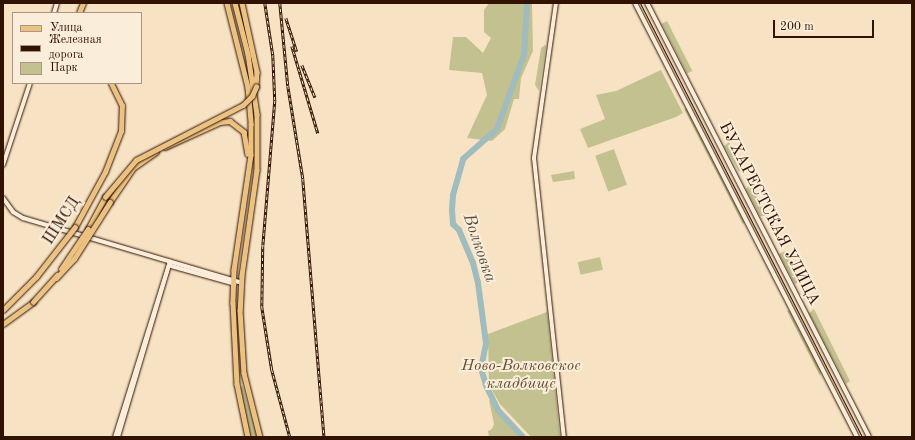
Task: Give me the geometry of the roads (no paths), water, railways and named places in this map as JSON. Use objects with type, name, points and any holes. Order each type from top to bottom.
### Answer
[{"type":"main road","points":[[228,3],[250,102],[252,140],[234,282],[235,364],[248,437]]},
{"type":"main road","points":[[235,3],[252,77],[258,127],[257,170],[242,283],[243,364],[260,437]]},
{"type":"main road","name":"ШМСД","points":[[3,324],[33,302],[56,278],[105,197],[136,160],[248,101],[254,92],[257,78],[252,46],[242,3]]},
{"type":"main road","name":"ШМСД","points":[[3,310],[41,272],[75,226],[105,172],[121,131],[123,116],[120,99],[112,84]]},
{"type":"main road","points":[[56,278],[74,259],[126,175],[147,157],[223,121],[236,123],[244,132],[249,168]]},
{"type":"main road","points":[[235,364],[239,367],[243,364]]},
{"type":"street","points":[[556,3],[534,158],[564,437]]},
{"type":"street","name":"БУХАРЕСТСКАЯ УЛИЦА","points":[[635,3],[857,437]]},
{"type":"street","name":"БУХАРЕСТСКАЯ УЛИЦА","points":[[647,3],[869,437]]},
{"type":"street","points":[[3,165],[30,84]]},
{"type":"street","points":[[3,198],[10,210],[19,217],[171,264],[242,283]]},
{"type":"street","points":[[114,437],[171,264]]},
{"type":"street","points":[[118,437],[171,264]]},
{"type":"street","points":[[812,348],[821,344]]},
{"type":"waterway","name":"Волковка","points":[[523,437],[498,410],[486,385],[481,369],[486,343],[478,283],[473,263],[459,230],[453,224],[452,210],[453,195],[463,159],[497,129],[524,55],[527,3]]},
{"type":"tram line","points":[[640,3],[862,437]]},
{"type":"railway","points":[[265,3],[273,55],[275,101],[263,246],[262,307],[272,370],[290,437]]},
{"type":"railway","points":[[280,3],[288,86],[303,179],[324,437]]},
{"type":"railway","points":[[286,18],[297,51]]},
{"type":"railway","points":[[292,46],[318,133]]},
{"type":"railway","points":[[302,65],[315,98]]},
{"type":"park label","name":"Ново-Волковское кладбище","points":[[521,375]]}]
